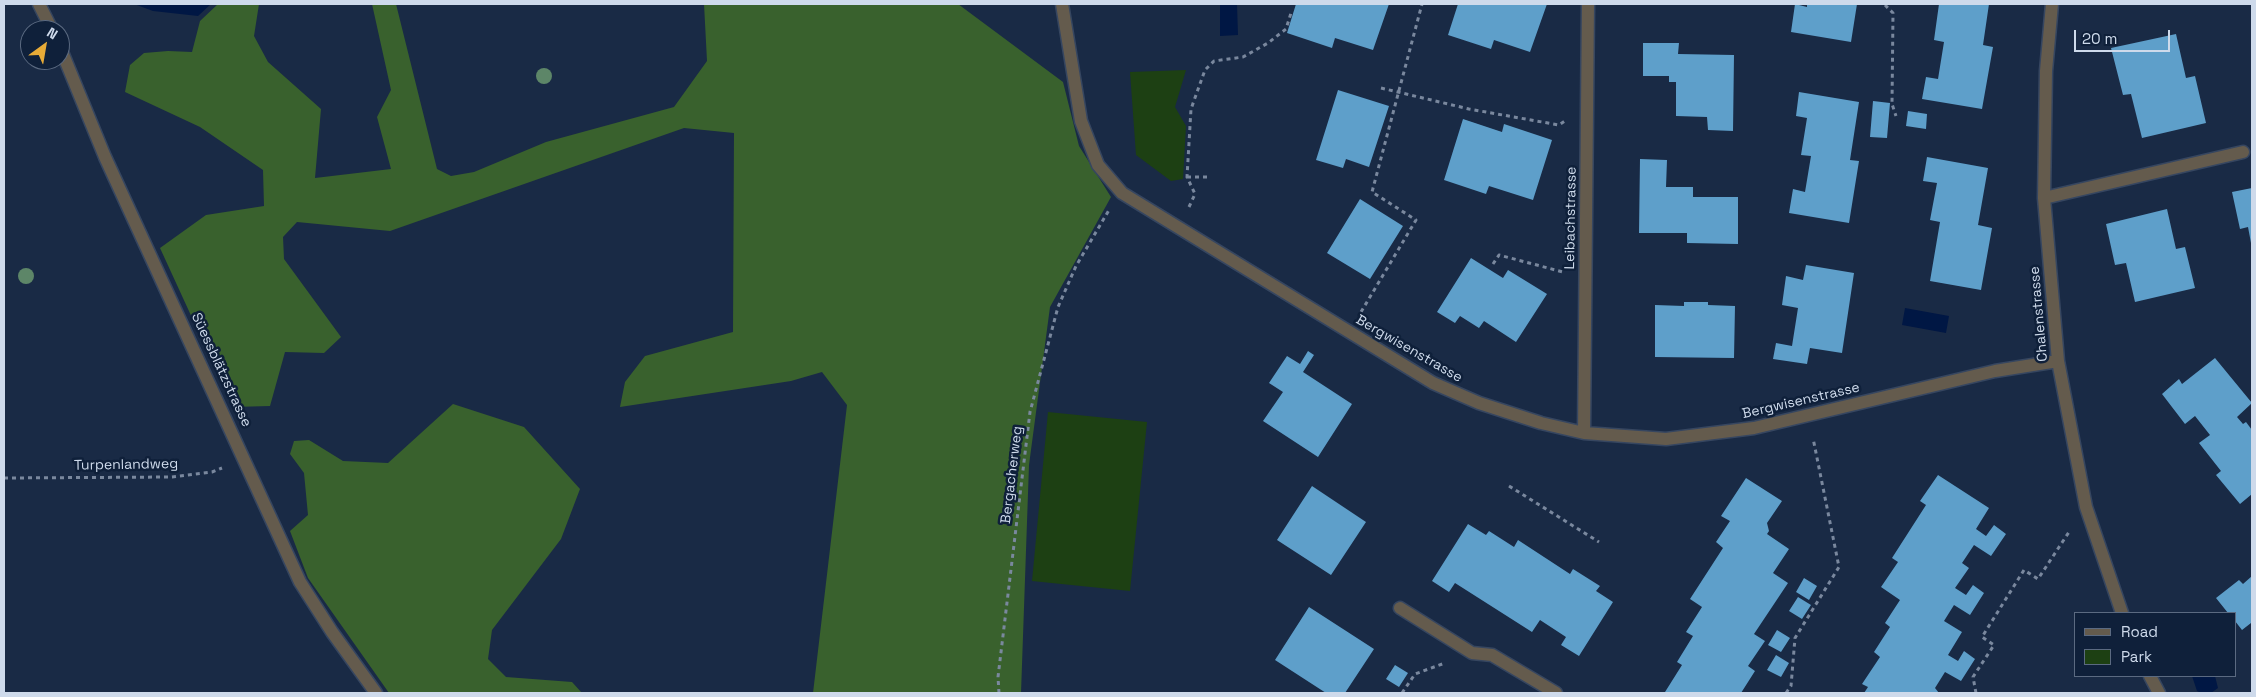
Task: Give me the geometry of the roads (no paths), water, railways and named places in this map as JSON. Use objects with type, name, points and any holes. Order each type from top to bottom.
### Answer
[{"type":"street","points":[[40,4],[47,20]]},
{"type":"street","name":"Bergwisenstrasse","points":[[1062,4],[1081,121],[1098,165],[1122,193],[1433,383],[1479,404],[1540,423],[1584,433],[1666,439],[1754,428],[1809,417],[1995,371],[2058,361]]},
{"type":"street","name":"Leibachstrasse","points":[[1584,433],[1588,4]]},
{"type":"street","name":"Chalenstrasse","points":[[2052,4],[2046,71],[2044,198],[2058,361],[2086,507],[2122,612]]},
{"type":"street","name":"Süessblätzstrasse","points":[[69,70],[105,157],[246,459],[300,582],[332,632],[376,693]]},
{"type":"street","points":[[2044,198],[2243,152]]},
{"type":"street","points":[[1400,608],[1472,653],[1492,656],[1556,693]]},
{"type":"street","points":[[2151,677],[2159,693]]},
{"type":"water","points":[[134,4],[211,4],[198,16],[153,11]]},
{"type":"water","points":[[1220,4],[1237,4],[1238,35],[1220,36]]},
{"type":"water","points":[[1905,308],[1949,316],[1946,333],[1902,325]]},
{"type":"water","points":[[2192,677],[2215,677],[2218,688],[2211,693],[2197,691]]}]
